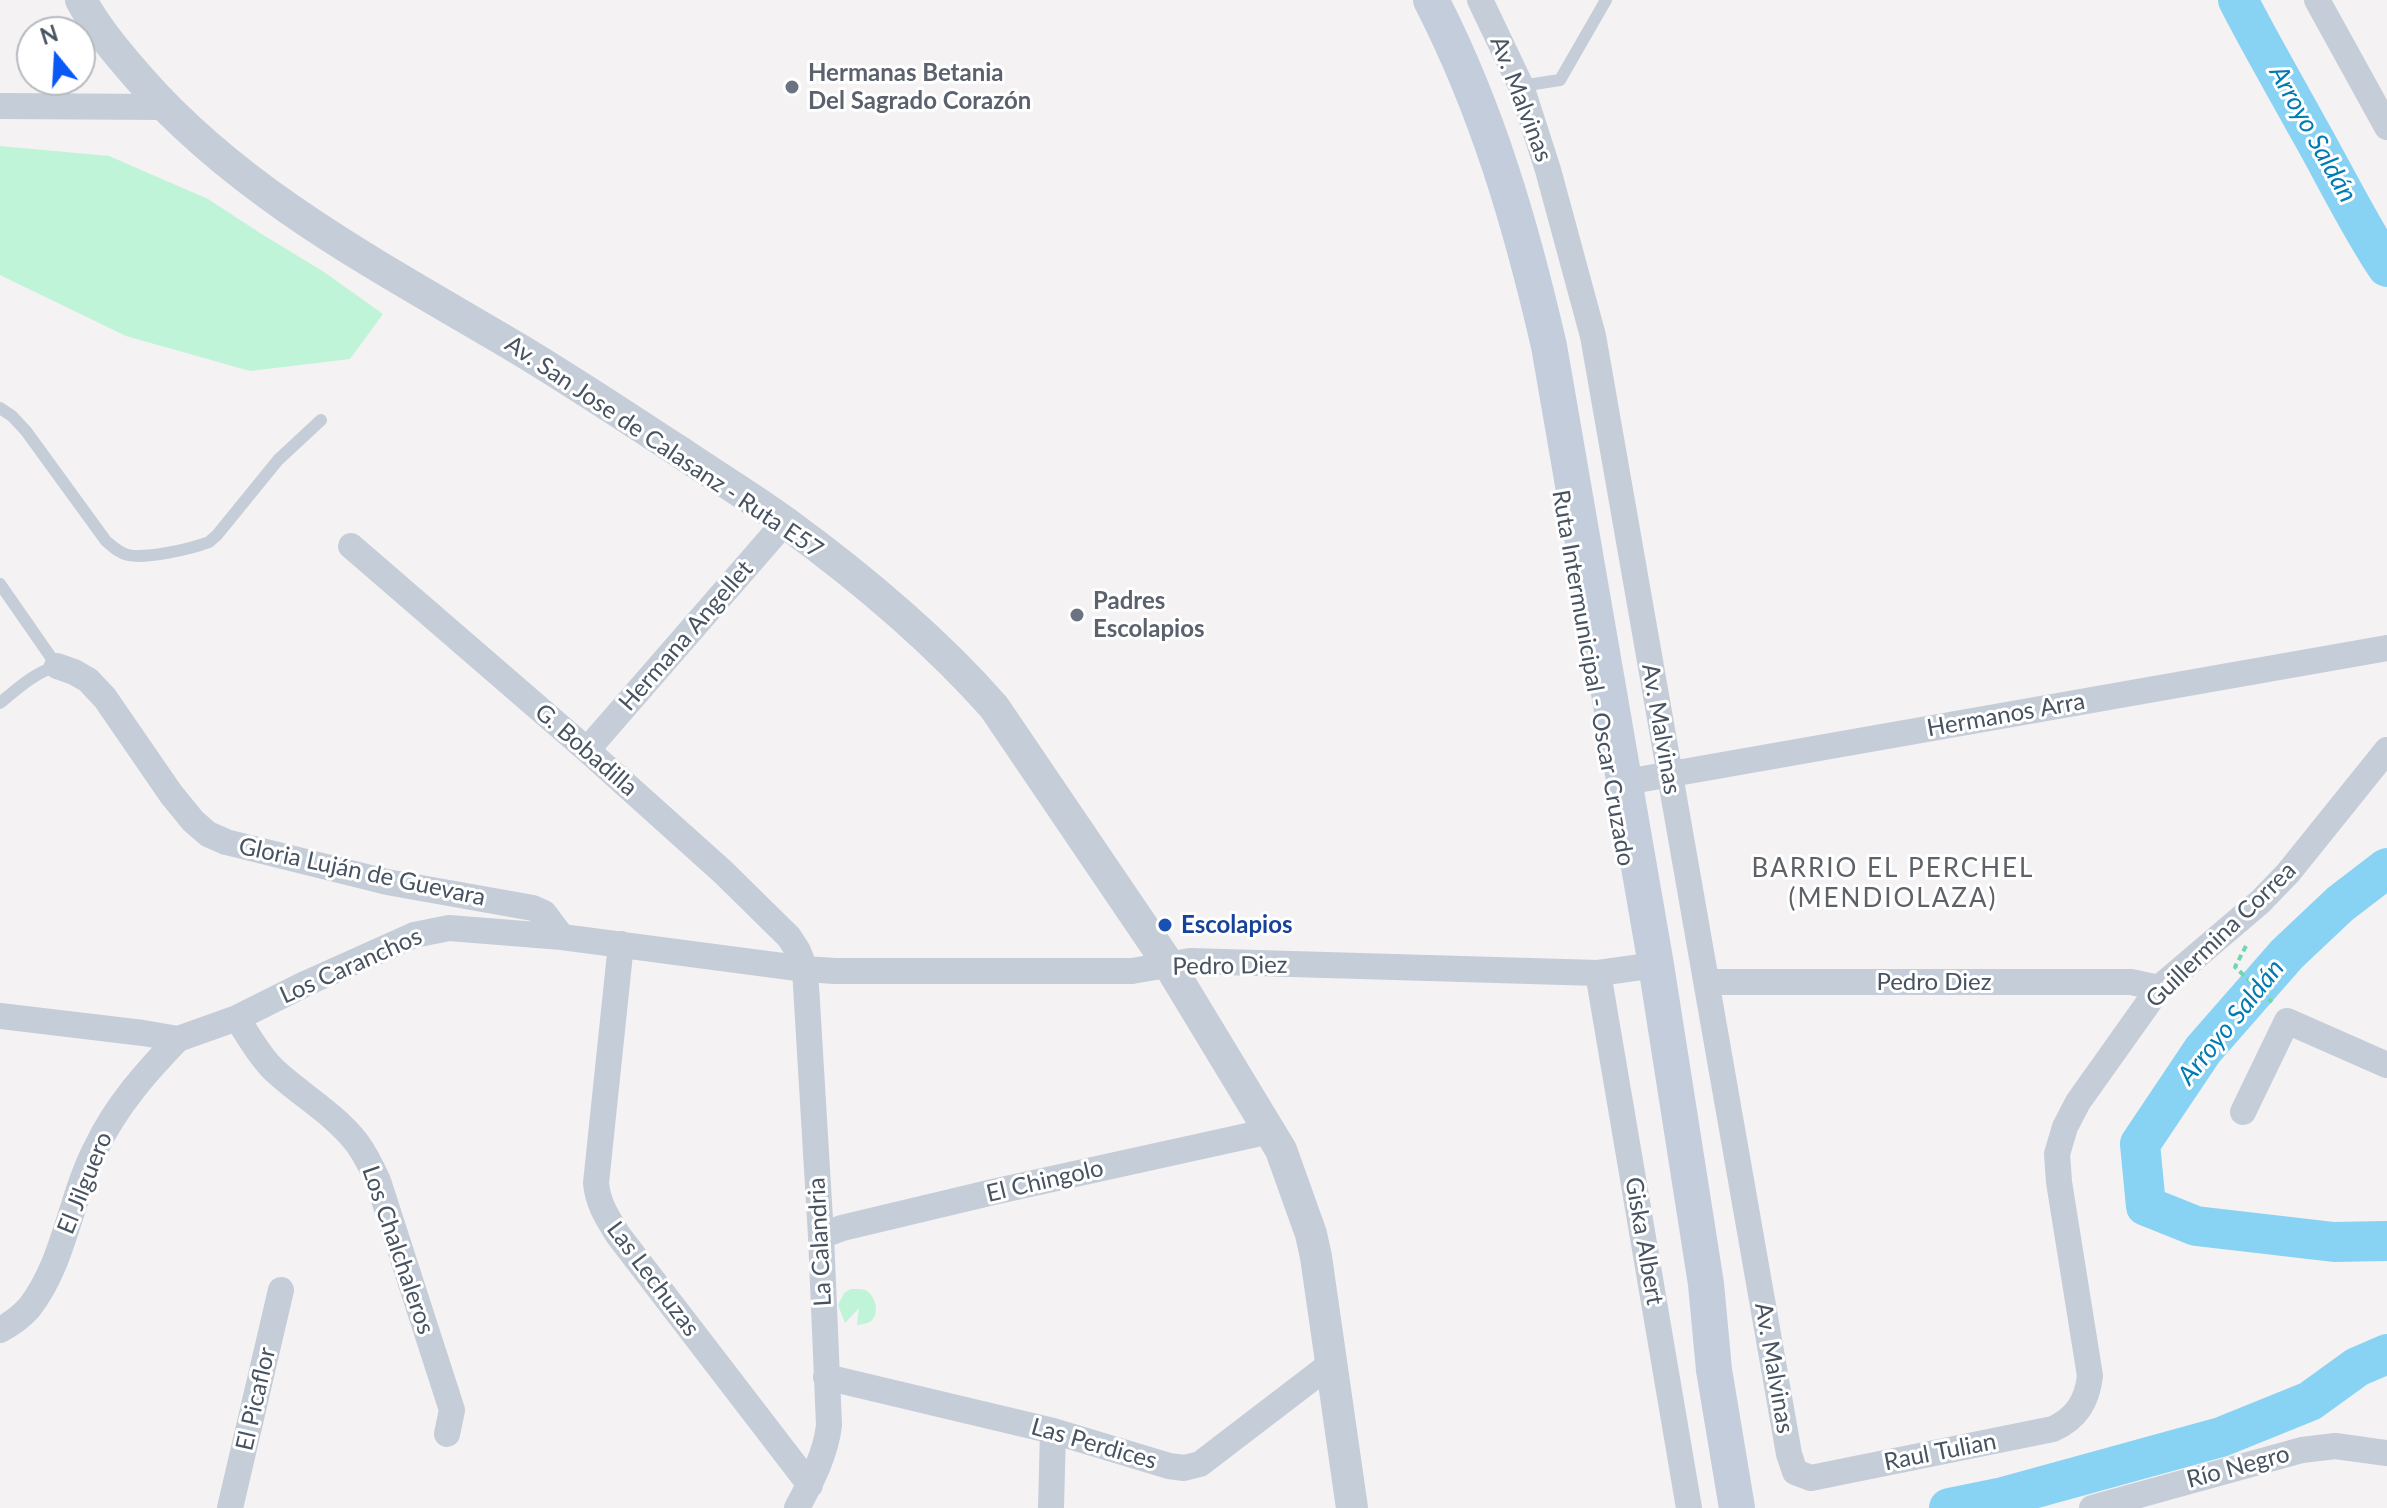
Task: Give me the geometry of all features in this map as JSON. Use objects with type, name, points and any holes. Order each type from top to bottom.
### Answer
[{"type":"main road","name":"Ruta Intermunicipal - Oscar Cruzado","points":[[1417,0],[1448,66],[1492,182],[1530,318],[1706,1284],[1714,1370],[1737,1508]]},
{"type":"main road","name":"Ruta Intermunicipal - Oscar Cruzado","points":[[1431,0],[1463,65],[1505,176],[1549,346],[1626,782],[1649,966]]},
{"type":"street","name":"Av. San Jose de Calasanz - Ruta E57","points":[[81,0],[120,56],[164,107],[280,203],[391,275],[572,382],[785,522],[925,635],[994,707],[1169,965],[1281,1150],[1316,1257],[1352,1508]]},
{"type":"street","name":"Av. Malvinas","points":[[1480,0],[1521,86],[1548,170],[1593,336],[1668,775],[1795,1472]]},
{"type":"street","points":[[2317,0],[2387,127]]},
{"type":"street","points":[[0,106],[164,107]]},
{"type":"street","name":"Hermana Angellet","points":[[587,750],[785,522]]},
{"type":"street","name":"G. Bobadilla","points":[[351,546],[723,872],[789,937],[805,969]]},
{"type":"street","name":"Hermanos Arra","points":[[1626,782],[2387,648]]},
{"type":"street","name":"Gloria Luján de Guevara","points":[[57,666],[88,680],[105,698],[171,794],[208,834],[226,842],[387,882],[533,908],[544,913],[562,937]]},
{"type":"street","name":"Guillermina Correa","points":[[2080,1409],[2088,1394],[2090,1376],[2059,1182],[2057,1154],[2065,1127],[2078,1102],[2159,988],[2260,902],[2288,873],[2387,750]]},
{"type":"street","name":"Los Caranchos","points":[[0,1016],[178,1039],[237,1018],[414,935],[449,928],[562,937],[805,969]]},
{"type":"street","name":"Las Lechuzas","points":[[621,944],[596,1183],[597,1198],[618,1235],[810,1485]]},
{"type":"street","name":"Pedro Diez","points":[[805,969],[1132,971],[1190,961],[1598,973],[1649,966]]},
{"type":"street","name":"La Calandria","points":[[797,1508],[810,1485],[828,1434],[821,1236],[805,969]]},
{"type":"street","name":"Giska Albert","points":[[1598,973],[1689,1508]]},
{"type":"street","name":"Pedro Diez","points":[[1708,982],[2131,982],[2159,988]]},
{"type":"street","name":"Los Chalchaleros","points":[[237,1018],[272,1068],[337,1122],[356,1141],[367,1159],[378,1181],[452,1410],[447,1434]]},
{"type":"street","points":[[2243,1112],[2287,1021],[2386,1064]]},
{"type":"street","name":"El Jilguero","points":[[0,1330],[30,1307],[45,1282],[93,1152],[104,1131],[144,1074],[178,1039]]},
{"type":"street","name":"El Chingolo","points":[[821,1236],[842,1228],[993,1192],[1270,1131]]},
{"type":"street","name":"El Picaflor","points":[[230,1508],[281,1290]]},
{"type":"street","name":"Las Perdices","points":[[826,1377],[1053,1431],[1184,1468],[1200,1464],[1332,1363]]},
{"type":"street","name":"Raul Tulian","points":[[1795,1472],[1811,1478],[2053,1429],[2067,1422],[2080,1409]]},
{"type":"street","points":[[1051,1508],[1053,1431]]},
{"type":"street","name":"Río Negro","points":[[2092,1508],[2302,1450],[2335,1446],[2387,1453]]},
{"type":"lane","points":[[1521,86],[1560,80],[1606,0]]},
{"type":"lane","points":[[0,408],[26,431],[106,541],[117,551],[141,556],[209,542],[278,460],[321,420]]},
{"type":"lane","points":[[0,584],[57,666],[31,677],[0,703]]},
{"type":"path","points":[[2235,967],[2275,1005]]},
{"type":"green space","points":[[0,146],[109,156],[208,199],[324,272],[383,314],[350,359],[250,371],[126,336],[0,275]]},
{"type":"green space","points":[[851,1289],[865,1290],[872,1296],[876,1309],[874,1318],[869,1322],[857,1325],[859,1308],[845,1323],[838,1305],[844,1293]]},
{"type":"waterway","name":"Arroyo Saldán","points":[[2238,0],[2387,267]]},
{"type":"waterway","name":"Arroyo Saldán","points":[[2387,868],[2340,904],[2287,954],[2203,1050],[2140,1144],[2146,1206],[2196,1226],[2334,1242],[2387,1241]]},
{"type":"waterway","name":"Arroyo Saldán","points":[[1949,1508],[2003,1497],[2221,1437],[2310,1401],[2357,1367],[2387,1354]]},
{"type":"place","name":"Hermanas Betania Del Sagrado Corazón","points":[[792,87]]},
{"type":"place","name":"Padres Escolapios","points":[[1077,615]]},
{"type":"place","name":"Escolapios","points":[[1165,925]]},
{"type":"district","name":"BARRIO EL PERCHEL (MENDIOLAZA)","points":[[1893,884]]}]
